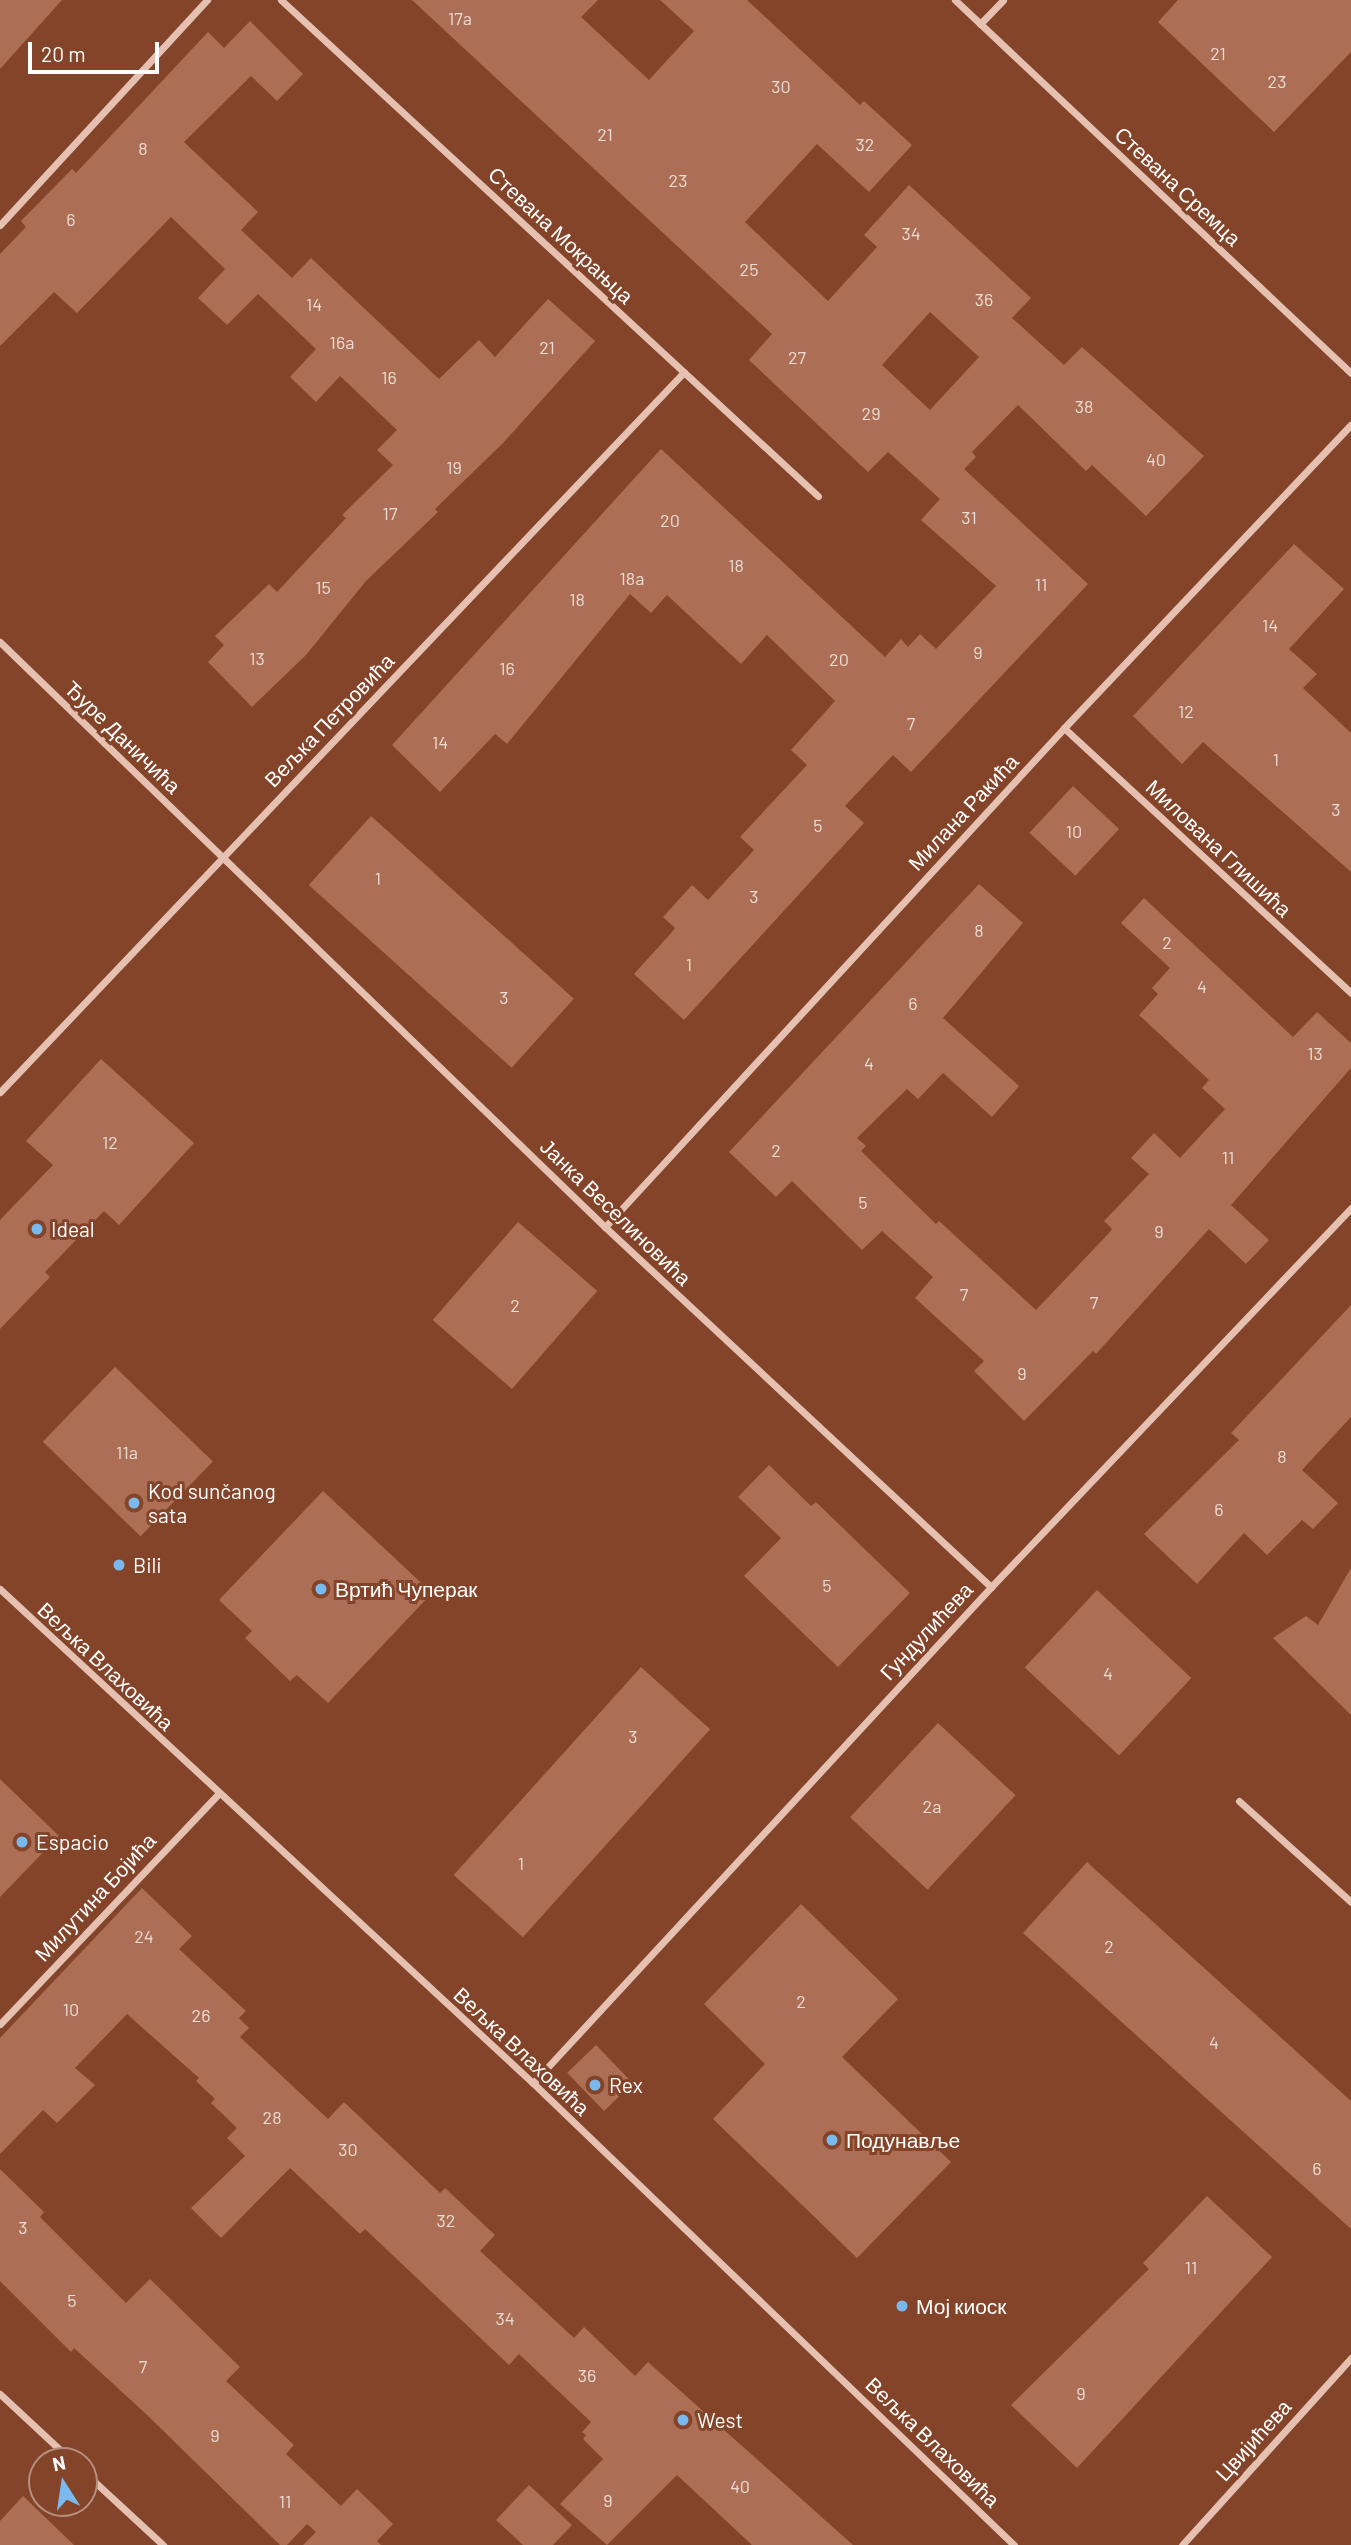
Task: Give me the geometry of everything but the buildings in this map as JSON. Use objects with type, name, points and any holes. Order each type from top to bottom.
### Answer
[{"type":"street","points":[[0,225],[207,0]]},
{"type":"street","name":"Стевана Мокрањца","points":[[281,0],[818,496]]},
{"type":"street","name":"Стевана Сремца","points":[[955,0],[1351,373]]},
{"type":"street","points":[[980,24],[1003,0]]},
{"type":"street","name":"Вељка Петровића","points":[[0,1092],[684,372]]},
{"type":"street","name":"Милана Ракића","points":[[605,1227],[1064,728],[1351,425]]},
{"type":"street","name":"Ђуре Даничића","points":[[0,642],[222,857]]},
{"type":"street","name":"Милована Глишића","points":[[1064,728],[1351,993]]},
{"type":"street","name":"Јанка Веселиновића","points":[[222,857],[605,1227],[991,1587]]},
{"type":"street","name":"Гундулићева","points":[[533,2083],[991,1587],[1351,1208]]},
{"type":"street","name":"Вељка Влаховића","points":[[0,1589],[217,1795],[533,2083],[1014,2545]]},
{"type":"street","name":"Милутина Бојића","points":[[0,2024],[217,1795]]},
{"type":"street","points":[[1239,1801],[1351,1902]]},
{"type":"street","name":"Цвијићева","points":[[1182,2545],[1351,2358]]},
{"type":"street","points":[[0,2394],[57,2447]]},
{"type":"street","points":[[98,2485],[163,2545]]},
{"type":"place","name":"Ideal","points":[[37,1229]]},
{"type":"place","name":"Kod sunčanog sata","points":[[134,1503]]},
{"type":"place","name":"Bili","points":[[119,1565]]},
{"type":"place","name":"Вртић Чуперак","points":[[321,1589]]},
{"type":"place","name":"Espacio","points":[[22,1842]]},
{"type":"place","name":"Rex","points":[[595,2085]]},
{"type":"place","name":"Подунавље","points":[[832,2140]]},
{"type":"place","name":"Мој киоск","points":[[902,2306]]},
{"type":"place","name":"West","points":[[683,2420]]}]
